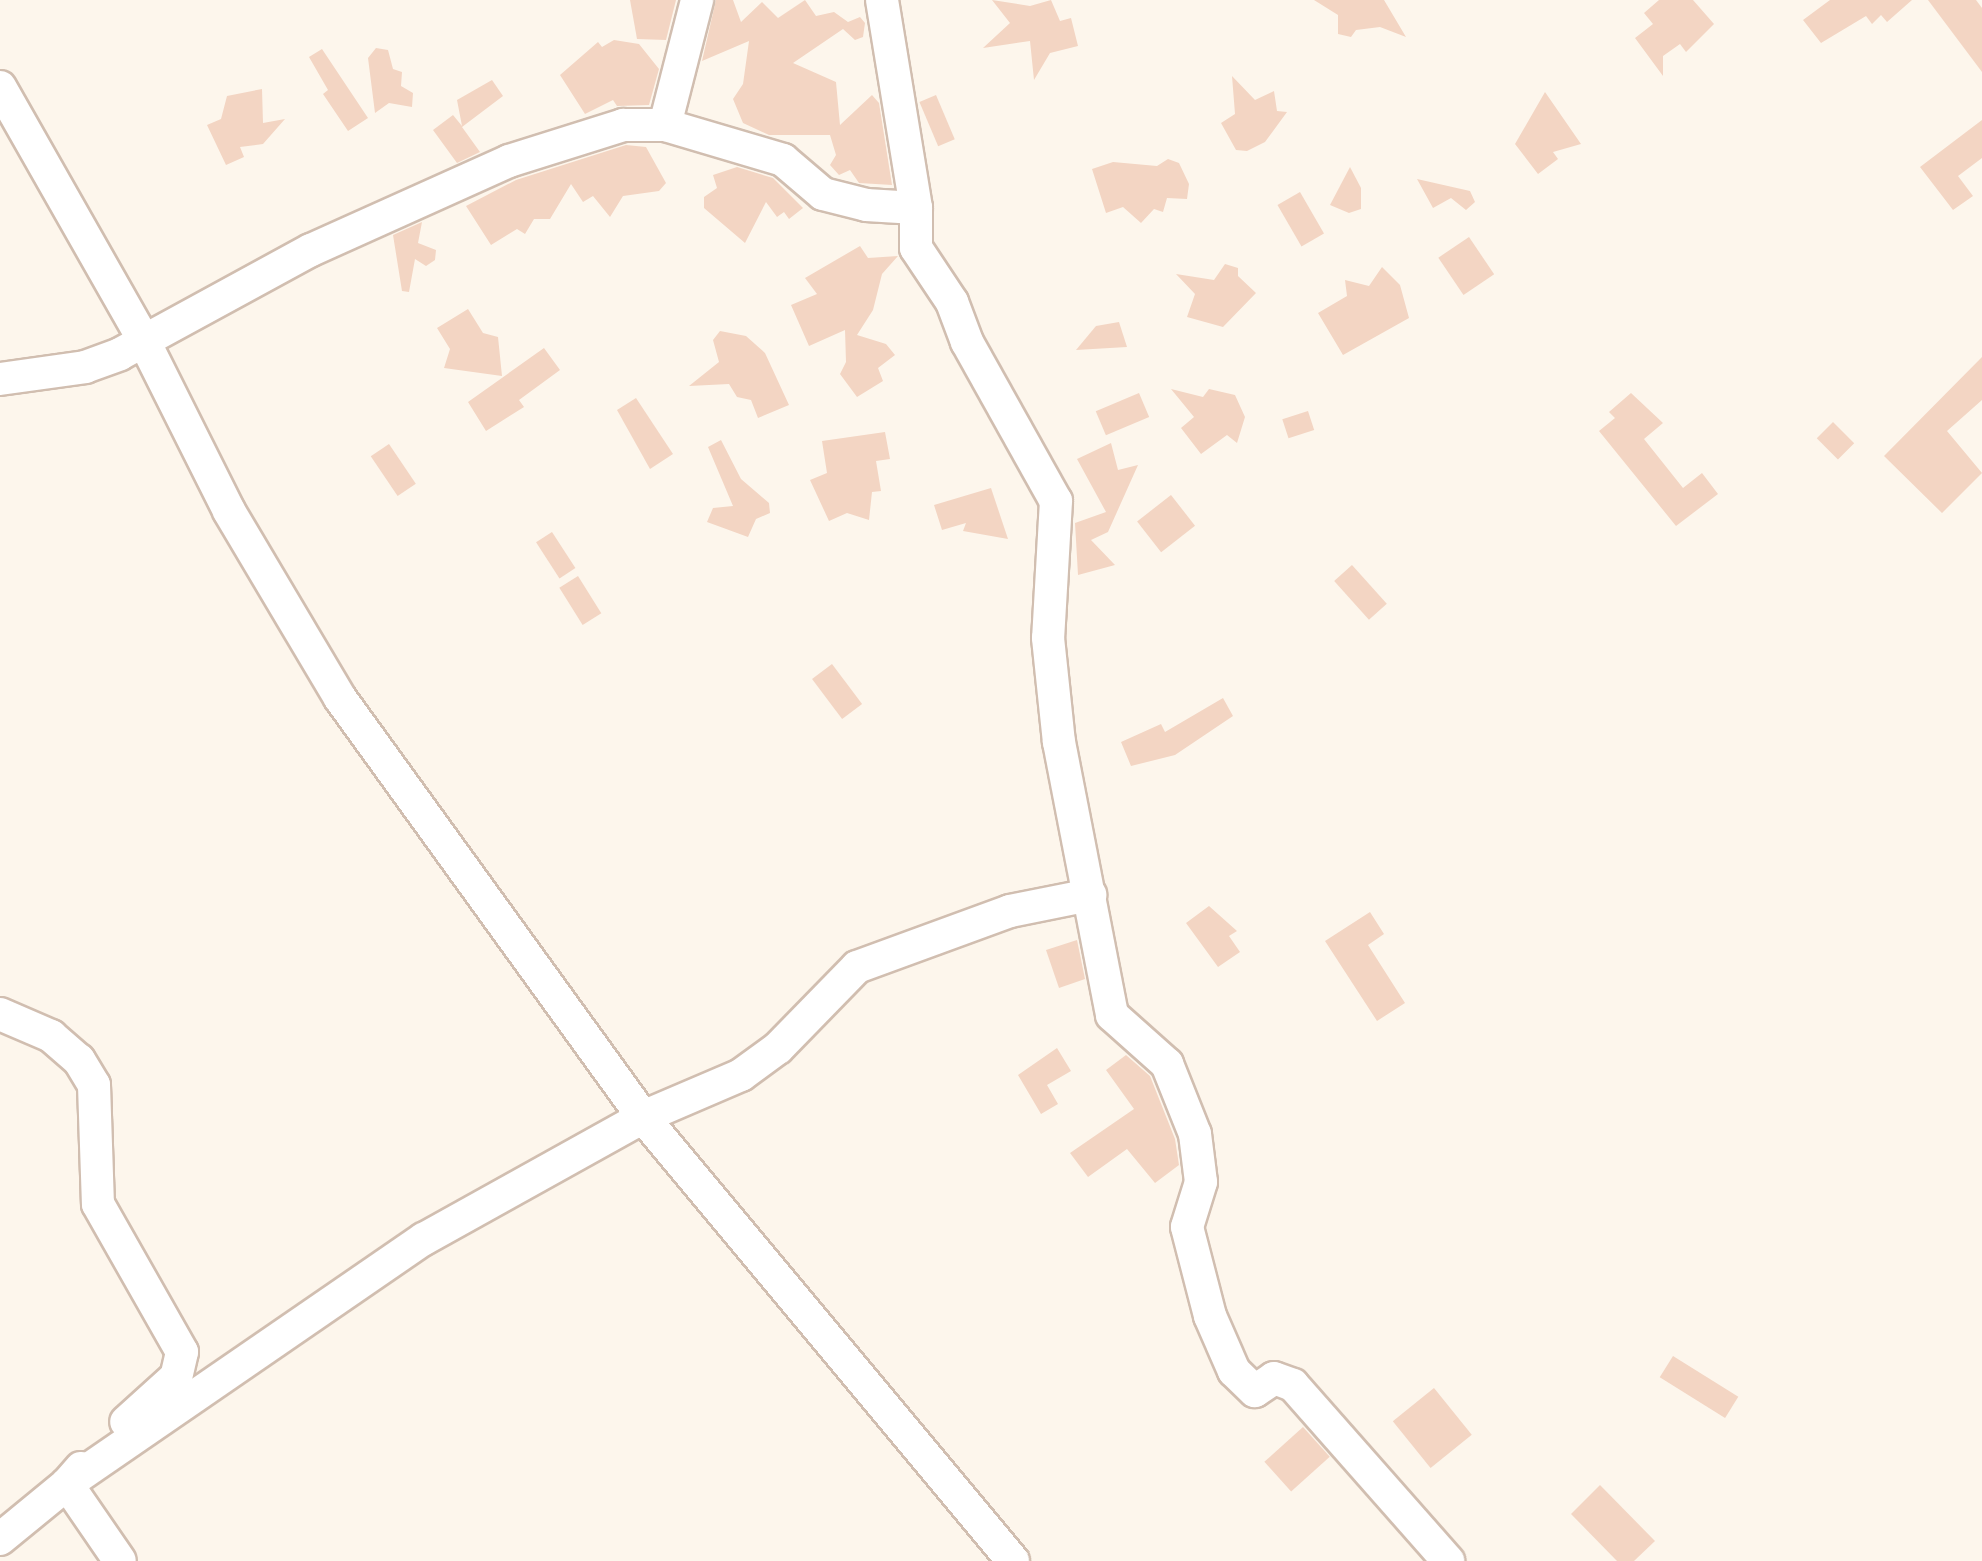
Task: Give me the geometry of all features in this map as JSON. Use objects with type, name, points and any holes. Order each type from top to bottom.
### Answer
[{"type":"street","points":[[664,125],[697,0]]},
{"type":"street","points":[[882,0],[916,208],[916,248],[952,302],[968,342],[1056,501],[1048,638],[1059,742],[1112,1015],[1166,1064],[1196,1134],[1201,1182],[1187,1227],[1234,1372],[1255,1391],[1274,1378],[1293,1384],[1448,1561]]},
{"type":"street","points":[[0,86],[144,341],[229,510],[340,698],[643,1117],[1013,1561]]},
{"type":"street","points":[[0,379],[85,368],[144,341],[311,250],[510,162],[623,125],[664,125],[783,160],[823,194],[866,205],[916,208]]},
{"type":"street","points":[[0,1539],[67,1484],[424,1239],[643,1117],[741,1075],[778,1048],[857,968],[1010,912],[1090,895]]},
{"type":"street","points":[[0,1014],[51,1036],[80,1060],[94,1085],[98,1204],[182,1352],[176,1377],[67,1484]]},
{"type":"street","points":[[67,1484],[120,1561]]},
{"type":"building","points":[[630,0],[676,0],[666,40],[637,39]]},
{"type":"building","points":[[716,0],[733,0],[741,22],[762,2],[778,18],[805,0],[816,16],[834,12],[848,22],[860,17],[865,23],[863,37],[855,40],[843,29],[793,63],[836,82],[840,125],[872,95],[879,103],[892,185],[859,183],[850,170],[839,175],[830,165],[836,155],[830,135],[769,135],[743,123],[733,99],[743,84],[749,41],[702,61]]},
{"type":"building","points":[[992,0],[1030,6],[1051,0],[1060,21],[1071,18],[1078,46],[1050,53],[1034,80],[1030,41],[983,48],[1010,23]]},
{"type":"building","points":[[1314,0],[1384,0],[1406,37],[1380,27],[1356,30],[1351,37],[1338,34],[1338,15]]},
{"type":"building","points":[[1659,0],[1693,0],[1714,24],[1686,52],[1680,44],[1663,56],[1663,76],[1635,38],[1653,24],[1644,13]]},
{"type":"building","points":[[1830,0],[1912,0],[1887,22],[1881,15],[1872,24],[1866,16],[1821,43],[1803,20]]},
{"type":"building","points":[[1928,0],[1976,0],[1982,8],[1982,72]]},
{"type":"building","points":[[614,40],[639,44],[659,69],[649,105],[617,106],[613,100],[585,114],[560,75],[598,42],[602,47]]},
{"type":"building","points":[[376,48],[388,50],[393,69],[402,72],[401,86],[413,93],[412,107],[389,103],[375,113],[368,58]]},
{"type":"building","points":[[322,49],[368,118],[348,131],[323,94],[328,90],[309,57]]},
{"type":"building","points":[[1232,76],[1255,100],[1274,91],[1277,111],[1287,112],[1265,142],[1247,151],[1236,150],[1221,123],[1235,114]]},
{"type":"building","points":[[492,80],[503,96],[462,127],[480,152],[457,163],[433,130],[453,115],[462,126],[457,100]]},
{"type":"building","points":[[262,89],[263,123],[285,119],[263,144],[240,147],[244,157],[226,165],[207,125],[221,119],[227,96]]},
{"type":"building","points":[[1545,92],[1581,144],[1553,152],[1558,159],[1538,174],[1515,144]]},
{"type":"building","points":[[936,95],[955,139],[938,146],[919,102]]},
{"type":"building","points":[[1982,120],[1982,158],[1958,176],[1973,196],[1953,210],[1920,167]]},
{"type":"building","points":[[626,145],[646,147],[666,183],[659,191],[623,196],[610,217],[593,196],[583,202],[571,184],[550,219],[534,219],[525,234],[517,229],[491,245],[466,206],[516,180]]},
{"type":"building","points":[[1168,159],[1179,163],[1189,184],[1187,199],[1167,198],[1163,212],[1154,209],[1141,223],[1123,207],[1106,213],[1092,169],[1113,162],[1157,166]]},
{"type":"building","points":[[737,167],[773,178],[803,208],[789,219],[784,212],[777,217],[766,202],[745,243],[704,208],[704,197],[717,188],[713,175]]},
{"type":"building","points":[[1350,167],[1361,188],[1361,209],[1349,213],[1330,205]]},
{"type":"building","points":[[1417,179],[1470,191],[1475,202],[1466,210],[1451,198],[1433,208]]},
{"type":"building","points":[[1300,192],[1324,234],[1301,247],[1277,205]]},
{"type":"building","points":[[422,222],[418,243],[436,250],[435,260],[426,266],[415,259],[409,292],[402,291],[393,235]]},
{"type":"building","points":[[1469,237],[1494,274],[1463,295],[1438,258]]},
{"type":"building","points":[[860,246],[868,258],[898,256],[882,274],[873,310],[857,335],[886,344],[895,355],[878,368],[883,381],[857,397],[840,374],[846,362],[845,330],[809,346],[791,305],[817,294],[805,278]]},
{"type":"building","points":[[1225,264],[1238,268],[1238,276],[1256,293],[1223,327],[1187,317],[1195,294],[1176,274],[1214,280]]},
{"type":"building","points":[[1382,267],[1400,285],[1409,318],[1343,355],[1318,313],[1347,296],[1345,280],[1369,286]]},
{"type":"building","points":[[468,309],[483,333],[498,337],[502,376],[444,368],[450,349],[437,328]]},
{"type":"building","points":[[1119,322],[1127,347],[1076,350],[1096,326]]},
{"type":"building","points":[[720,331],[746,336],[765,353],[789,405],[758,418],[751,400],[737,397],[729,384],[689,386],[719,362],[713,340]]},
{"type":"building","points":[[544,348],[560,370],[519,400],[524,407],[486,431],[468,402]]},
{"type":"building","points":[[1982,357],[1982,400],[1947,431],[1982,473],[1942,513],[1884,456]]},
{"type":"building","points":[[1171,389],[1203,397],[1209,389],[1235,395],[1245,417],[1237,443],[1227,435],[1201,454],[1181,428],[1194,417]]},
{"type":"building","points":[[1139,393],[1149,417],[1106,435],[1096,411]]},
{"type":"building","points":[[1631,393],[1663,423],[1644,439],[1683,488],[1702,473],[1718,494],[1676,526],[1599,431],[1615,418],[1609,412]]},
{"type":"building","points":[[636,398],[673,454],[650,469],[617,410]]},
{"type":"building","points":[[1308,411],[1314,430],[1289,438],[1282,419]]},
{"type":"building","points":[[1833,422],[1854,443],[1838,459],[1817,438]]},
{"type":"building","points":[[885,432],[890,459],[876,461],[881,491],[872,492],[869,520],[847,513],[829,521],[810,480],[827,473],[822,441]]},
{"type":"building","points":[[721,440],[741,479],[769,503],[770,513],[756,519],[748,537],[707,522],[713,508],[733,506],[708,447]]},
{"type":"building","points":[[1111,443],[1118,470],[1138,465],[1108,532],[1091,540],[1115,565],[1078,575],[1075,523],[1106,512],[1077,459]]},
{"type":"building","points":[[389,444],[416,484],[398,496],[371,456]]},
{"type":"building","points":[[991,488],[1008,539],[963,531],[966,523],[942,530],[934,505]]},
{"type":"building","points":[[1171,495],[1195,526],[1161,552],[1137,521]]},
{"type":"building","points":[[552,532],[575,568],[559,578],[536,542]]},
{"type":"building","points":[[1352,565],[1387,604],[1369,620],[1334,581]]},
{"type":"building","points":[[578,576],[601,613],[583,625],[559,588]]},
{"type":"building","points":[[832,664],[862,704],[842,719],[812,679]]},
{"type":"building","points":[[1223,698],[1233,716],[1175,755],[1131,766],[1121,742],[1161,724],[1165,732]]},
{"type":"building","points":[[1209,906],[1237,931],[1229,936],[1240,952],[1218,967],[1186,923]]},
{"type":"building","points":[[1370,912],[1384,934],[1368,945],[1405,1003],[1377,1021],[1325,941]]},
{"type":"building","points":[[1077,940],[1085,979],[1059,988],[1046,950]]},
{"type":"building","points":[[1057,1048],[1071,1071],[1047,1085],[1058,1104],[1041,1114],[1018,1075]]},
{"type":"building","points":[[1126,1055],[1150,1076],[1175,1139],[1179,1165],[1155,1183],[1127,1149],[1088,1177],[1070,1153],[1134,1109],[1106,1070]]},
{"type":"building","points":[[1673,1356],[1738,1397],[1725,1418],[1660,1377]]},
{"type":"building","points":[[1434,1388],[1472,1435],[1431,1468],[1393,1421]]},
{"type":"building","points":[[1303,1427],[1330,1457],[1291,1492],[1264,1462]]},
{"type":"building","points":[[1600,1485],[1655,1541],[1634,1561],[1617,1561],[1571,1514]]}]
